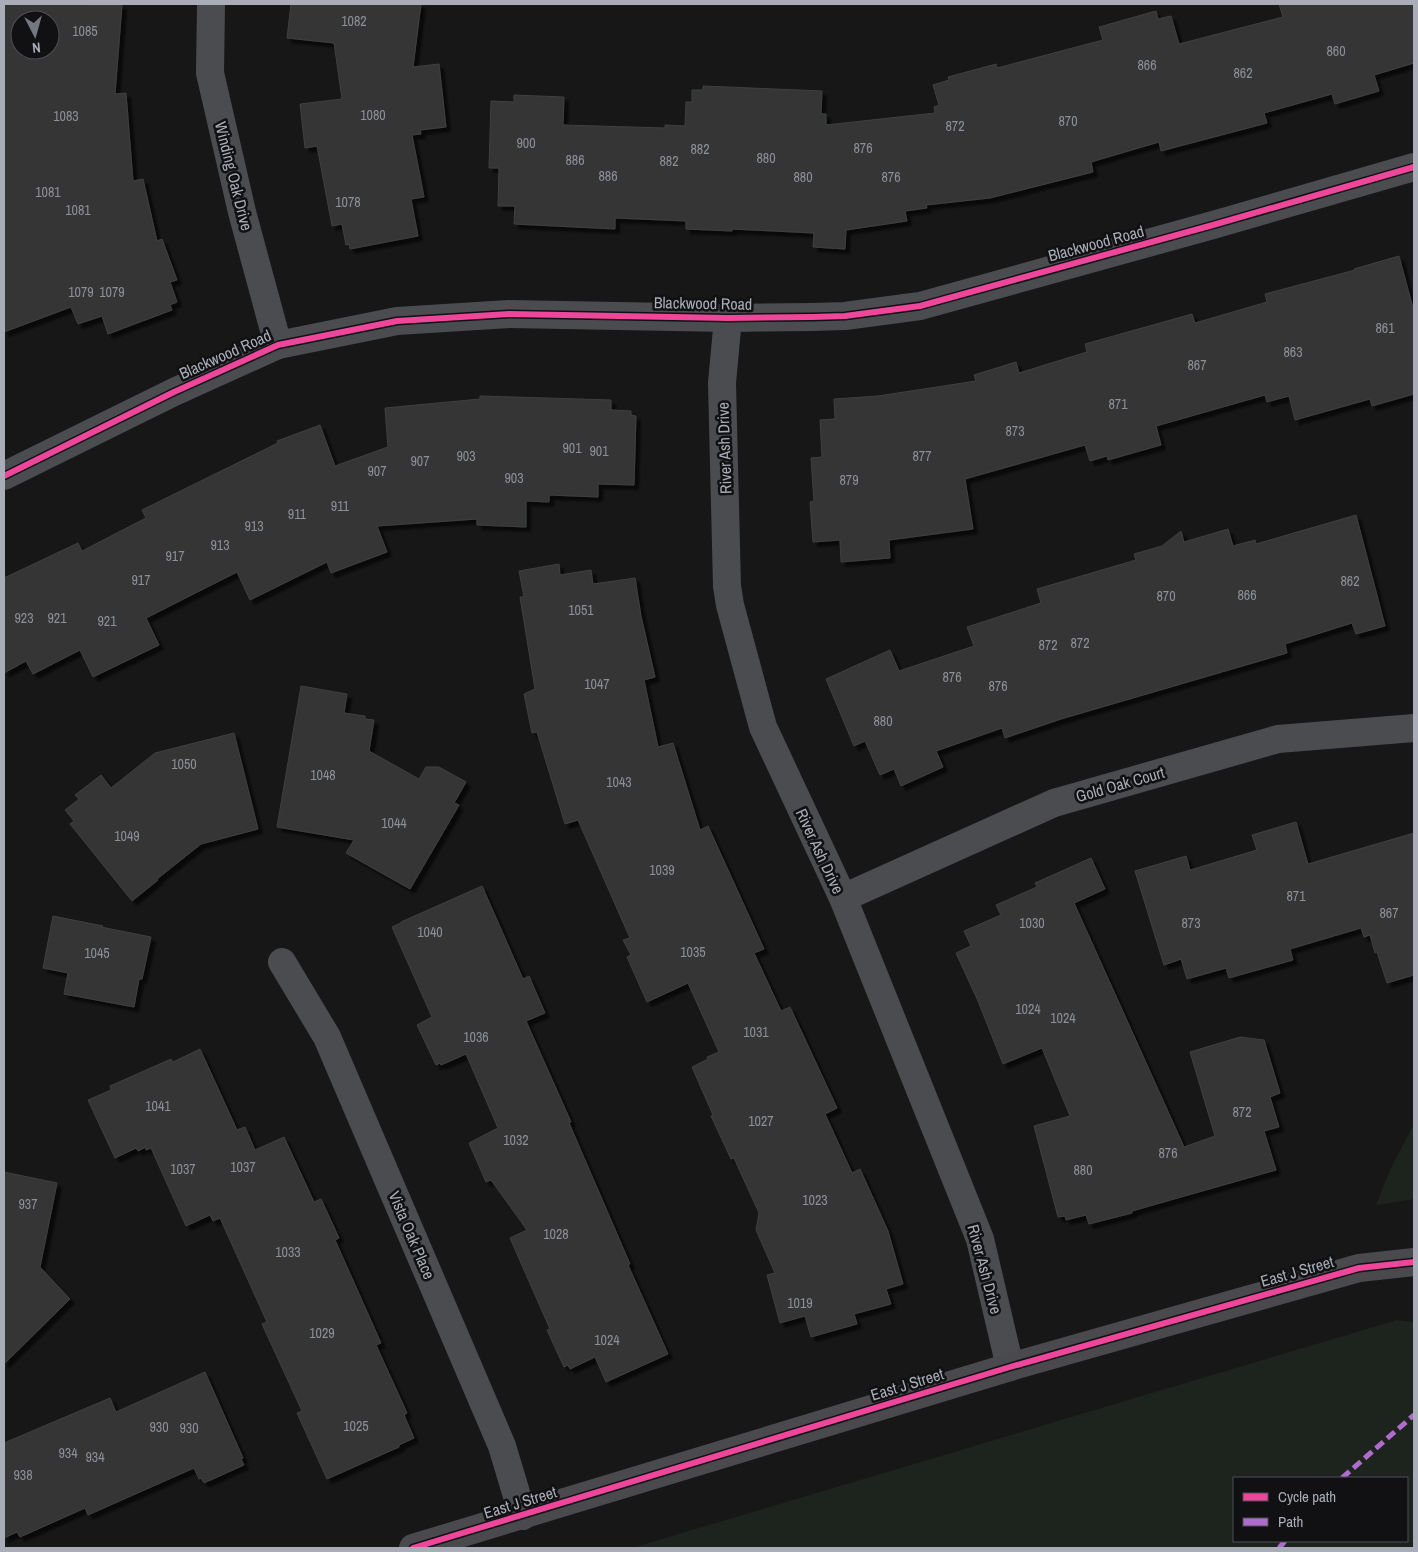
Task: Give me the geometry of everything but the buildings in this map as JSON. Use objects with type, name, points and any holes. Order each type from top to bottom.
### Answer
[{"type":"street","name":"Winding Oak Drive","points":[[211,4],[210,72],[242,212],[278,345]]},
{"type":"street","name":"Blackwood Road","points":[[4,476],[166,396],[278,345],[397,321],[509,314],[728,318],[845,316],[920,306],[1414,167]]},
{"type":"street","name":"River Ash Drive","points":[[728,318],[722,383],[727,586],[730,605],[762,727],[843,898],[980,1239],[1010,1367]]},
{"type":"street","name":"Gold Oak Court","points":[[843,898],[1054,803],[1278,739],[1414,728]]},
{"type":"street","name":"Vista Oak Place","points":[[282,962],[327,1037],[502,1446],[523,1516]]},
{"type":"street","name":"East J Street","points":[[413,1548],[1010,1367],[1359,1268],[1414,1262]]},
{"type":"shaded area","points":[[1414,1124],[1414,1199],[1376,1205],[1391,1168]]},
{"type":"shaded area","points":[[1397,1320],[1414,1322],[1414,1548],[632,1548]]},
{"type":"marked path","points":[[1343,1477],[1414,1415]]},
{"type":"marked path","points":[[1279,1548],[1284,1542]]},
{"type":"cycle path","points":[[4,476],[174,392],[278,345],[397,321],[509,314],[728,318],[812,317],[845,316],[920,306],[1414,167]]},
{"type":"cycle path","points":[[413,1548],[1010,1367],[1359,1268],[1414,1262]]}]
